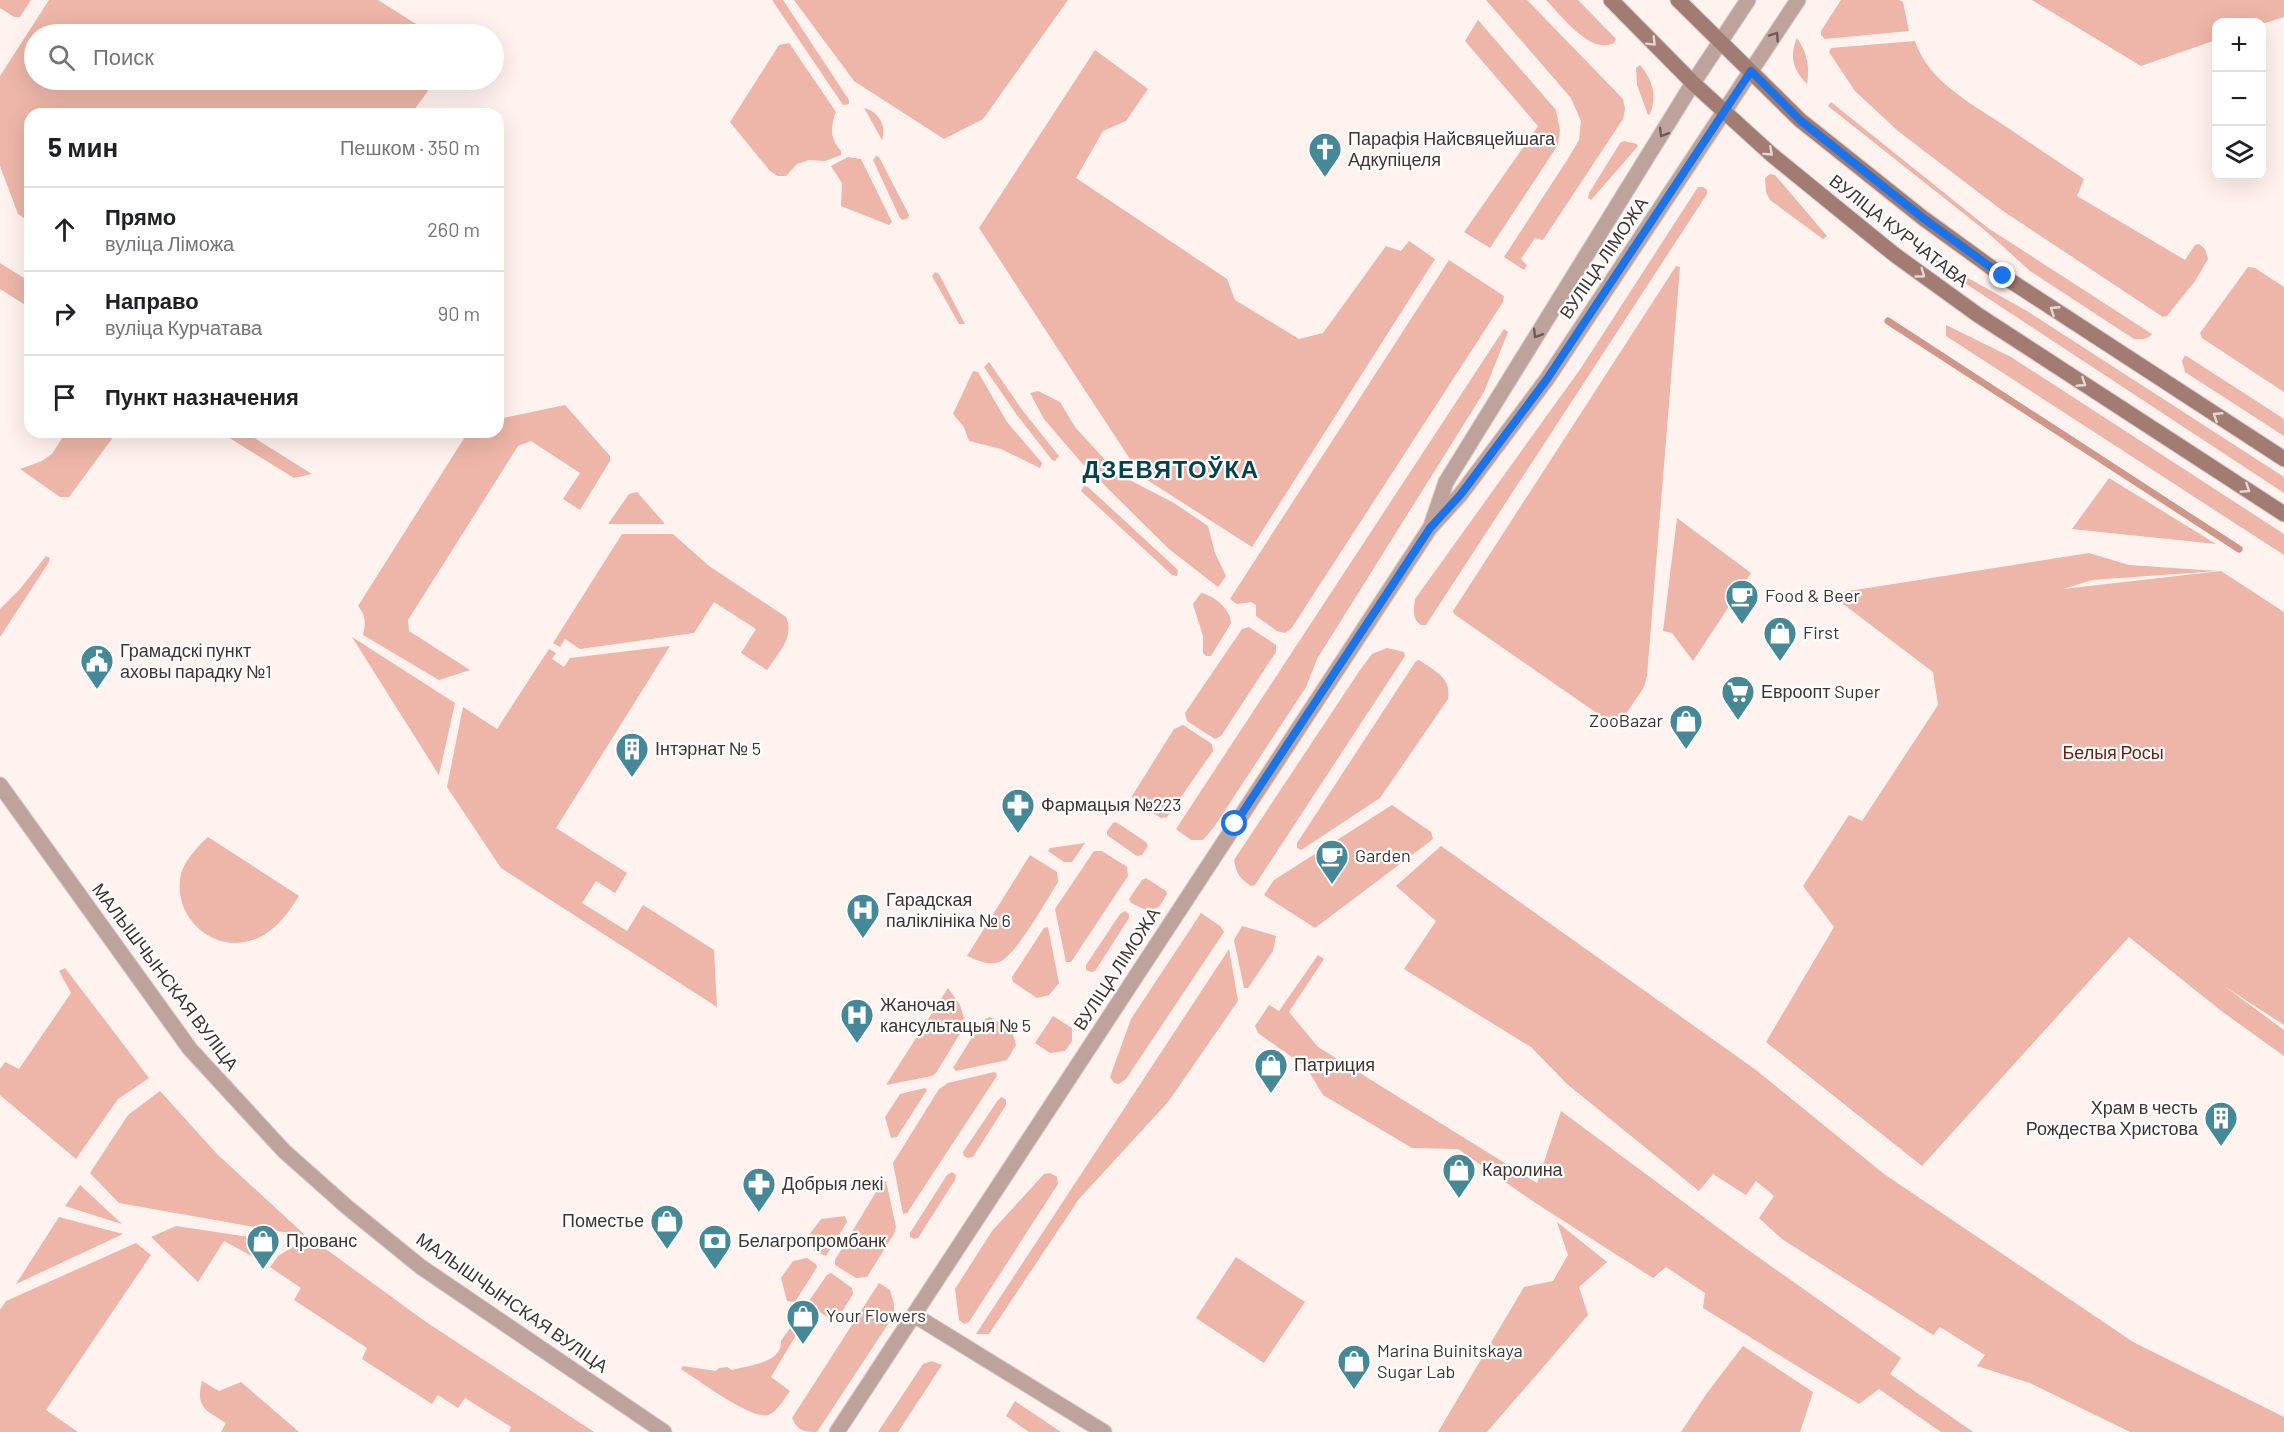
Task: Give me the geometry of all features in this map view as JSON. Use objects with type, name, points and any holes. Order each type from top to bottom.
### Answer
[{"type":"main road","name":"ВУЛІЦА КУРЧАТАВА","points":[[1611,0],[1693,83],[1772,155],[1895,255],[1978,315],[2284,514]]},
{"type":"main road","name":"ВУЛІЦА КУРЧАТАВА","points":[[1678,0],[1800,120],[1923,218],[2003,276],[2284,459]]},
{"type":"street","name":"ВУЛІЦА ЛІМОЖА","points":[[1430,528],[1446,482],[1693,83],[1748,0]]},
{"type":"street","name":"ВУЛІЦА ЛІМОЖА","points":[[837,1432],[1430,528],[1461,494],[1547,379],[1726,112],[1798,0]]},
{"type":"street","name":"МАЛЫШЧЫНСКАЯ ВУЛІЦА","points":[[0,785],[190,1049],[284,1151],[347,1207],[422,1267],[664,1432]]},
{"type":"street","points":[[914,1315],[1104,1432]]},
{"type":"green space","points":[[0,0],[31,0],[20,17],[14,17],[0,8]]},
{"type":"green space","points":[[49,0],[378,0],[416,24],[34,24]]},
{"type":"green space","points":[[772,0],[783,0],[849,100],[849,104],[843,105]]},
{"type":"green space","points":[[794,0],[1068,0],[983,119],[944,139],[854,81]]},
{"type":"green space","points":[[1486,0],[1527,0],[1623,99],[1625,109],[1623,119],[1543,240],[1535,238],[1521,259],[1527,265],[1524,270],[1504,257],[1579,140],[1581,121],[1571,98]]},
{"type":"green space","points":[[1546,0],[1578,0],[1616,39],[1614,43],[1596,44],[1586,39],[1568,24]]},
{"type":"green space","points":[[1841,0],[1899,0],[1903,2],[1909,31],[1825,39],[1821,31]]},
{"type":"green space","points":[[2032,0],[2284,0],[2284,17],[2266,23],[2266,18],[2212,18],[2212,41],[2141,66]]},
{"type":"green space","points":[[1478,20],[1556,110],[1560,130],[1558,145],[1490,248],[1464,232],[1538,126],[1465,41]]},
{"type":"green space","points":[[1797,38],[1807,60],[1807,84],[1798,73],[1794,62],[1793,51]]},
{"type":"green space","points":[[24,39],[24,90],[429,90],[415,108],[24,108],[24,218],[18,214],[0,166],[0,76]]},
{"type":"green space","points":[[1915,41],[1930,69],[1954,91],[2084,179],[2077,196],[2185,260],[2195,245],[2199,244],[2205,249],[2208,259],[2195,281],[2167,316],[2163,317],[2003,211],[1898,131],[1855,91],[1829,52],[1831,48]]},
{"type":"green space","points":[[789,43],[836,112],[832,133],[841,155],[825,161],[809,160],[797,164],[786,176],[778,176],[770,171],[730,122],[779,45]]},
{"type":"green space","points":[[1095,50],[1148,89],[1126,121],[1103,131],[1076,178],[1227,279],[1235,300],[1299,339],[1323,333],[1386,246],[1401,251],[1409,241],[1435,259],[1252,547],[1141,476],[979,228]]},
{"type":"green space","points":[[1640,65],[1648,76],[1652,88],[1653,101],[1648,115],[1637,85],[1636,68]]},
{"type":"green space","points":[[1831,102],[1988,228],[2152,334],[2146,338],[2134,339],[2030,271],[1987,232],[1828,106]]},
{"type":"green space","points":[[864,108],[873,112],[880,120],[883,130],[882,140]]},
{"type":"green space","points":[[1624,141],[1638,146],[1591,200],[1588,198],[1589,193],[1620,143]]},
{"type":"green space","points":[[876,156],[879,157],[909,215],[908,218],[903,220],[900,218],[873,160]]},
{"type":"green space","points":[[848,157],[861,159],[892,222],[889,225],[841,206],[842,183],[831,166]]},
{"type":"green space","points":[[1770,174],[1775,175],[1827,236],[1823,239],[1770,200],[1766,192],[1765,178]]},
{"type":"green space","points":[[1698,187],[1707,190],[1707,194],[1426,625],[1421,625],[1414,616],[1415,599],[1581,368]]},
{"type":"green space","points":[[1449,260],[1504,296],[1503,302],[1291,629],[1285,633],[1277,631],[1256,616],[1256,605],[1251,602],[1237,604],[1230,599]]},
{"type":"green space","points":[[1936,260],[2027,311],[2284,477],[2284,493],[1936,264]]},
{"type":"green space","points":[[0,263],[24,278],[24,304],[0,289]]},
{"type":"green space","points":[[1676,266],[1680,267],[1647,676],[1644,687],[1620,723],[1614,725],[1454,614],[1453,611]]},
{"type":"green space","points":[[2248,267],[2255,268],[2284,287],[2284,392],[2202,338],[2200,333]]},
{"type":"green space","points":[[935,272],[939,274],[965,324],[959,324],[932,276]]},
{"type":"green space","points":[[1946,325],[2011,357],[2284,534],[2284,555],[1946,336]]},
{"type":"green space","points":[[1504,329],[1508,332],[1484,392],[1317,659],[1306,687],[1214,827],[1203,840],[1191,840],[1176,829]]},
{"type":"green space","points":[[2185,355],[2284,419],[2284,436],[2185,372],[2182,361]]},
{"type":"green space","points":[[989,362],[1023,411],[1059,456],[1055,461],[1017,415],[984,367]]},
{"type":"green space","points":[[973,371],[978,372],[1007,422],[1042,463],[1040,468],[1001,449],[969,441],[964,427],[953,414]]},
{"type":"green space","points":[[1038,391],[1060,402],[1075,427],[1118,474],[1174,503],[1208,526],[1215,553],[1226,576],[1218,587],[1169,549],[1080,461],[1044,419],[1030,393]]},
{"type":"green space","points":[[565,405],[610,456],[610,461],[580,510],[563,499],[580,473],[531,441],[518,446],[408,620],[409,631],[470,670],[439,680],[363,635],[365,619],[358,606],[464,438],[504,438],[504,418]]},
{"type":"green space","points":[[62,438],[113,438],[69,497],[60,497],[20,469],[42,461],[52,454]]},
{"type":"green space","points":[[230,438],[254,438],[312,474],[294,478]]},
{"type":"green space","points":[[2109,478],[2216,544],[2072,529]]},
{"type":"green space","points":[[1084,486],[1088,487],[1178,570],[1177,576],[1172,575],[1081,491]]},
{"type":"green space","points":[[637,492],[665,524],[608,524],[629,494]]},
{"type":"green space","points":[[1677,518],[1751,573],[1693,661],[1672,633],[1663,631]]},
{"type":"green space","points":[[622,534],[673,534],[709,566],[786,617],[787,638],[767,670],[741,653],[756,629],[714,602],[694,633],[580,649],[565,639],[560,647],[553,643]]},
{"type":"green space","name":"Белыя Росы","points":[[2089,553],[2129,565],[2218,571],[2092,580],[2063,589],[2221,571],[2284,612],[2284,1025],[2224,986],[2284,1030],[2284,1056],[2220,1010],[2129,937],[1922,1166],[1766,1042],[1834,927],[1803,886],[1849,815],[1862,821],[1938,705],[1933,672],[1830,594]]},
{"type":"green space","points":[[46,556],[50,558],[49,562],[0,637],[0,609],[20,589]]},
{"type":"green space","points":[[1201,593],[1221,604],[1228,613],[1231,623],[1211,656],[1203,653],[1203,636],[1193,604]]},
{"type":"green space","points":[[1249,627],[1276,645],[1276,652],[1221,736],[1215,739],[1187,721],[1185,713],[1242,629]]},
{"type":"green space","points":[[352,637],[455,703],[439,775]]},
{"type":"green space","points":[[670,646],[556,828],[627,873],[615,893],[596,881],[582,903],[627,931],[643,905],[714,950],[717,1007],[501,868],[447,787],[463,707],[497,729],[549,649],[556,653],[552,659],[564,667],[570,658]]},
{"type":"green space","points":[[1387,648],[1404,652],[1405,656],[1255,885],[1251,886],[1239,875],[1234,860],[1360,670],[1372,654]]},
{"type":"green space","points":[[1419,660],[1445,680],[1449,692],[1448,699],[1380,798],[1301,850],[1297,848],[1297,843],[1416,661]]},
{"type":"green space","points":[[1183,725],[1212,744],[1213,751],[1167,817],[1161,818],[1134,801],[1132,796],[1174,729]]},
{"type":"green space","points":[[1392,805],[1431,832],[1433,839],[1315,928],[1264,895],[1274,880]]},
{"type":"green space","points":[[1116,822],[1146,842],[1148,846],[1142,855],[1137,856],[1107,835],[1107,831]]},
{"type":"green space","points":[[208,837],[299,896],[282,920],[265,935],[242,943],[227,942],[213,938],[200,930],[190,919],[183,905],[180,890],[181,874],[196,849]]},
{"type":"green space","points":[[1085,843],[1072,862],[1064,862],[1048,851],[1050,848]]},
{"type":"green space","points":[[1441,846],[1756,1070],[1884,1174],[2133,1342],[2284,1417],[2284,1432],[2130,1432],[2030,1383],[1977,1366],[1985,1355],[1940,1327],[1933,1335],[1782,1239],[1759,1218],[1774,1196],[1756,1181],[1746,1195],[1713,1174],[1699,1191],[1567,1084],[1531,1047],[1404,969],[1436,921],[1396,886]]},
{"type":"green space","points":[[1094,851],[1102,851],[1127,867],[1128,876],[1071,962],[1066,962],[1055,909]]},
{"type":"green space","points":[[1030,855],[1057,872],[1058,882],[1039,913],[1006,958],[999,962],[987,963],[967,956]]},
{"type":"green space","points":[[1146,878],[1167,894],[1159,907],[1148,911],[1131,903],[1129,899],[1142,880]]},
{"type":"green space","points":[[1125,911],[1129,914],[1129,918],[1095,971],[1086,970],[1086,965],[1120,914]]},
{"type":"green space","points":[[1201,913],[1220,926],[1224,932],[1126,1079],[1119,1084],[1114,1083],[1110,1077],[1131,1019]]},
{"type":"green space","points":[[1242,926],[1276,936],[1273,951],[1248,988],[1244,988],[1234,940]]},
{"type":"green space","points":[[1048,927],[1059,983],[1049,995],[1037,998],[1013,982],[1012,977],[1044,928]]},
{"type":"green space","points":[[1229,949],[1238,1001],[1168,1102],[1079,1199],[989,1334],[976,1334]]},
{"type":"green space","points":[[1318,955],[1324,959],[1289,1012],[1318,1047],[1537,1183],[1561,1111],[1744,1247],[1901,1358],[1890,1374],[1973,1432],[1941,1432],[1879,1389],[1859,1404],[1703,1308],[1705,1293],[1666,1267],[1653,1278],[1534,1202],[1458,1149],[1412,1148],[1323,1095],[1306,1067],[1258,1033],[1255,1026],[1269,1005],[1279,1011]]},
{"type":"green space","points":[[65,968],[149,1078],[118,1099],[76,1159],[0,1095],[0,1069],[5,1062],[19,1069],[71,993],[59,971]]},
{"type":"green space","points":[[948,988],[960,1005],[966,1024],[936,1073],[932,1076],[886,1085]]},
{"type":"green space","points":[[1053,1016],[1072,1028],[1072,1041],[1065,1051],[1050,1053],[1035,1043]]},
{"type":"green space","points":[[990,1017],[1012,1031],[1016,1045],[1007,1060],[956,1071],[953,1068],[983,1020]]},
{"type":"green space","points":[[994,1072],[997,1076],[907,1213],[903,1214],[893,1163],[939,1089],[948,1083]]},
{"type":"green space","points":[[925,1088],[927,1090],[897,1137],[891,1138],[885,1117],[900,1094]]},
{"type":"green space","points":[[160,1091],[217,1154],[306,1236],[119,1203],[90,1173],[128,1115]]},
{"type":"green space","points":[[1002,1097],[1006,1100],[1006,1105],[973,1157],[964,1156],[963,1152]]},
{"type":"green space","points":[[952,1172],[956,1175],[955,1180],[918,1238],[910,1237],[910,1233],[947,1175]]},
{"type":"green space","points":[[1050,1173],[1057,1177],[1058,1184],[969,1322],[964,1324],[959,1320],[955,1289],[992,1231],[1044,1174]]},
{"type":"green space","points":[[886,1181],[896,1227],[894,1234],[867,1277],[856,1278],[835,1265],[835,1260],[882,1182]]},
{"type":"green space","points":[[80,1185],[122,1224],[65,1206]]},
{"type":"green space","points":[[845,1216],[847,1222],[826,1256],[814,1251],[809,1235],[821,1219]]},
{"type":"green space","points":[[59,1217],[123,1234],[16,1284]]},
{"type":"green space","points":[[1557,1222],[1607,1262],[1579,1287],[1588,1315],[1487,1432],[1438,1432],[1524,1287],[1553,1281],[1568,1255]]},
{"type":"green space","points":[[176,1226],[269,1240],[270,1251],[263,1262],[224,1241],[198,1282],[151,1237]]},
{"type":"green space","points":[[136,1243],[151,1255],[46,1410],[78,1432],[0,1432],[0,1310],[6,1301]]},
{"type":"green space","points":[[296,1245],[323,1247],[426,1322],[594,1432],[509,1432],[511,1427],[465,1398],[458,1408],[438,1395],[432,1404],[362,1359],[367,1348],[294,1300],[301,1288],[270,1267],[278,1256]]},
{"type":"green space","points":[[1236,1257],[1305,1302],[1264,1363],[1196,1318]]},
{"type":"green space","points":[[807,1258],[817,1267],[795,1302],[787,1301],[781,1278],[793,1261]]},
{"type":"green space","points":[[831,1273],[852,1288],[853,1294],[836,1321],[814,1308],[811,1310],[771,1377],[790,1391],[772,1413],[760,1415],[749,1411],[724,1398],[681,1369],[683,1366],[716,1371],[727,1367],[732,1370],[771,1359],[827,1275]]},
{"type":"green space","points":[[879,1283],[890,1290],[894,1315],[817,1432],[802,1430],[792,1418]]},
{"type":"green space","points":[[1743,1346],[1813,1392],[1800,1432],[1681,1432],[1707,1393]]},
{"type":"green space","points":[[932,1361],[942,1365],[898,1432],[878,1432],[923,1364]]},
{"type":"green space","points":[[202,1381],[219,1391],[241,1382],[299,1432],[221,1432],[226,1423],[208,1411],[201,1403]]},
{"type":"green space","points":[[1015,1401],[1061,1432],[1029,1432],[1006,1416]]},
{"type":"waterway","points":[[1888,321],[2239,549]]},
{"type":"place","name":"Парафія Найсвяцейшага Адкупіцеля","points":[[1325,178]]},
{"type":"place","name":"Food & Beer","points":[[1742,625]]},
{"type":"place","name":"First","points":[[1780,662]]},
{"type":"place","name":"Грамадскі пункт аховы парадку №1","points":[[97,690]]},
{"type":"place","name":"Евроопт Super","points":[[1738,721]]},
{"type":"place","name":"ZooBazar","points":[[1686,750]]},
{"type":"place","name":"Інтэрнат № 5","points":[[632,778]]},
{"type":"place","name":"Фармацыя №223","points":[[1018,834]]},
{"type":"place","name":"Garden","points":[[1332,885]]},
{"type":"place","name":"Гарадская паліклініка № 6","points":[[863,939]]},
{"type":"place","name":"Жаночая кансультацыя № 5","points":[[857,1044]]},
{"type":"place","name":"Патриция","points":[[1271,1094]]},
{"type":"place","name":"Храм в честь Рождества Христова","points":[[2221,1147]]},
{"type":"place","name":"Каролина","points":[[1459,1199]]},
{"type":"place","name":"Добрыя лекі","points":[[759,1213]]},
{"type":"place","name":"Поместье","points":[[667,1250]]},
{"type":"place","name":"Прованс","points":[[263,1270]]},
{"type":"place","name":"Белагропромбанк","points":[[715,1270]]},
{"type":"place","name":"Your Flowers","points":[[803,1345]]},
{"type":"place","name":"Marina Buinitskaya Sugar Lab","points":[[1354,1390]]},
{"type":"district","name":"ДЗЕВЯТОЎКА","points":[[1171,470]]},
{"type":"route","points":[[1235,824],[1430,528],[1461,494],[1547,379],[1751,71],[1800,120],[1923,218],[2003,276]]}]
